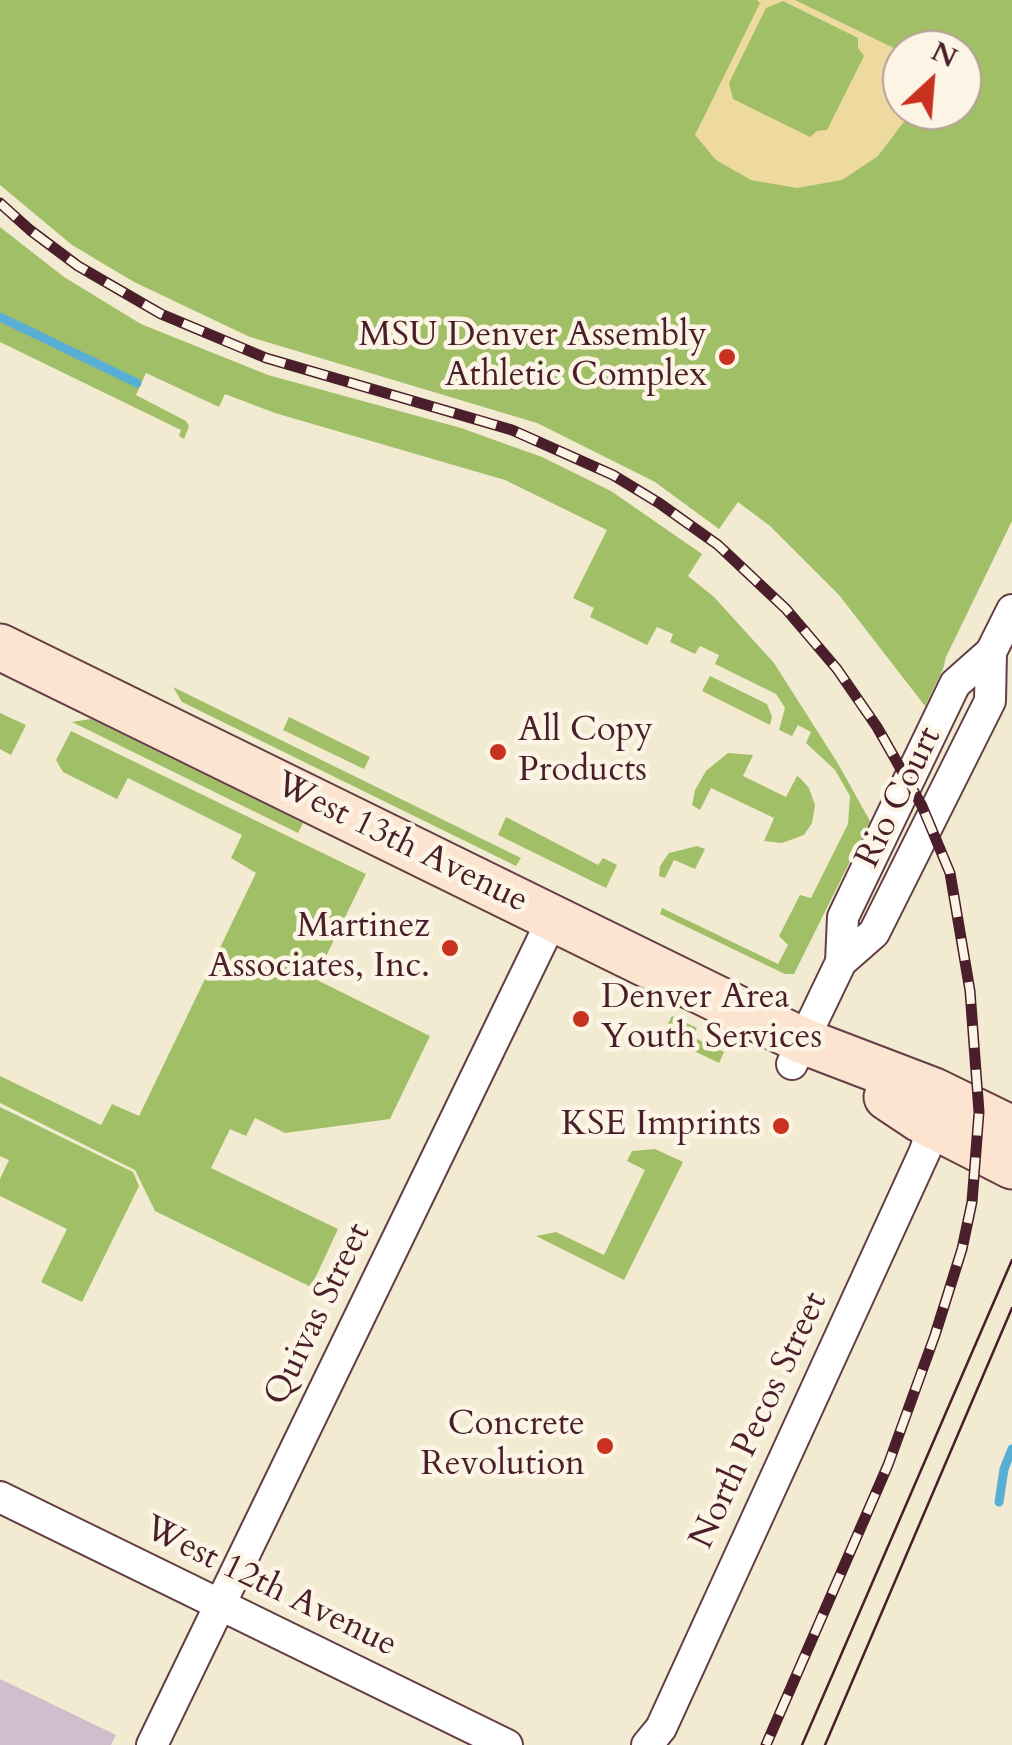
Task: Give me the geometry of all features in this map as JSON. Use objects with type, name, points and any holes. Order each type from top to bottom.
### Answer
[{"type":"street","name":"Rio Court","points":[[797,1052],[841,962],[874,932],[990,701],[992,652],[1012,610]]},
{"type":"street","name":"West 13th Avenue","points":[[0,647],[553,918],[1012,1166]]},
{"type":"street","name":"Quivas Street","points":[[152,1745],[553,918]]},
{"type":"street","name":"West 13th Avenue","points":[[797,1052],[934,1091],[1012,1129]]},
{"type":"street","name":"North Pecos Street","points":[[647,1745],[661,1728],[934,1125]]},
{"type":"street","name":"West 12th Avenue","points":[[0,1498],[506,1745]]},
{"type":"shaded area","points":[[0,1679],[116,1735],[111,1745],[0,1745]]},
{"type":"green space","name":"MSU Denver Assembly Athletic Complex","points":[[0,0],[1012,0],[1012,521],[925,706],[839,595],[770,526],[738,502],[719,529],[655,482],[537,423],[250,337],[134,282],[72,245],[0,185]]},
{"type":"green space","points":[[0,227],[64,277],[141,324],[268,375],[461,428],[542,457],[611,491],[702,554],[688,576],[714,597],[774,663],[870,821],[794,974],[785,974],[660,914],[662,908],[778,964],[788,945],[779,936],[800,895],[811,898],[848,824],[850,796],[835,770],[806,743],[811,732],[798,725],[792,736],[779,730],[785,708],[776,694],[715,664],[719,655],[700,646],[695,654],[670,642],[673,634],[657,627],[647,645],[590,617],[594,608],[573,598],[607,530],[505,480],[275,413],[225,394],[219,407],[146,373],[136,395],[186,421],[189,426],[184,439],[179,436],[181,430],[0,342]]},
{"type":"green space","points":[[710,676],[767,704],[772,717],[770,725],[702,691]]},
{"type":"green space","points":[[173,687],[521,858],[516,866],[182,702]]},
{"type":"green space","points":[[0,713],[26,725],[11,755],[0,749]]},
{"type":"green space","points":[[289,717],[370,757],[364,769],[283,730]]},
{"type":"green space","points":[[91,719],[303,823],[298,833],[72,722]]},
{"type":"green space","points":[[71,731],[366,874],[315,979],[430,1036],[390,1119],[285,1133],[255,1118],[246,1136],[230,1129],[211,1168],[338,1229],[311,1287],[155,1211],[135,1170],[0,1103],[0,1076],[101,1125],[112,1104],[139,1116],[256,873],[231,858],[242,835],[128,778],[117,799],[63,772],[56,760]]},
{"type":"green space","points":[[728,753],[753,755],[743,776],[786,797],[797,776],[800,778],[809,788],[815,805],[812,823],[804,835],[782,843],[764,841],[774,818],[711,788],[700,810],[692,805],[706,771]]},
{"type":"green space","points":[[506,817],[598,865],[603,858],[617,865],[606,888],[498,835]]},
{"type":"green space","points":[[697,846],[705,849],[695,869],[674,860],[665,878],[659,876],[660,866],[669,853]]},
{"type":"green space","points":[[672,1016],[697,1028],[693,1037],[724,1052],[719,1063],[663,1033]]},
{"type":"green space","points":[[0,1107],[133,1172],[139,1186],[82,1302],[41,1282],[67,1229],[0,1196],[0,1179],[9,1160],[0,1156]]},
{"type":"green space","points":[[655,1149],[683,1162],[624,1280],[536,1236],[556,1232],[604,1255],[645,1170],[627,1161],[632,1151]]},
{"type":"sand","points":[[757,0],[795,0],[882,42],[882,130],[898,130],[878,156],[842,180],[797,188],[751,180],[716,160],[695,135],[760,3]],"holes":[[[783,1],[858,38],[858,48],[864,56],[827,130],[810,137],[733,99],[729,83],[766,8]]]},
{"type":"waterway","points":[[0,317],[137,383]]},
{"type":"waterway","points":[[999,1502],[1004,1469],[1012,1449]]},
{"type":"tram line","points":[[802,1745],[1012,1260]]},
{"type":"tram line","points":[[825,1745],[1012,1308]]},
{"type":"railway","points":[[0,203],[78,266],[161,314],[266,358],[512,430],[613,475],[659,503],[718,545],[786,609],[837,669],[877,727],[922,806],[950,873],[970,991],[979,1112],[972,1202],[935,1335],[888,1465],[766,1745]]},
{"type":"place","name":"MSU Denver Assembly Athletic Complex","points":[[727,357]]},
{"type":"place","name":"All Copy Products","points":[[498,752]]},
{"type":"place","name":"Martinez Associates, Inc.","points":[[450,948]]},
{"type":"place","name":"Denver Area Youth Services","points":[[581,1019]]},
{"type":"place","name":"KSE Imprints","points":[[781,1126]]},
{"type":"place","name":"Concrete Revolution","points":[[605,1446]]}]
